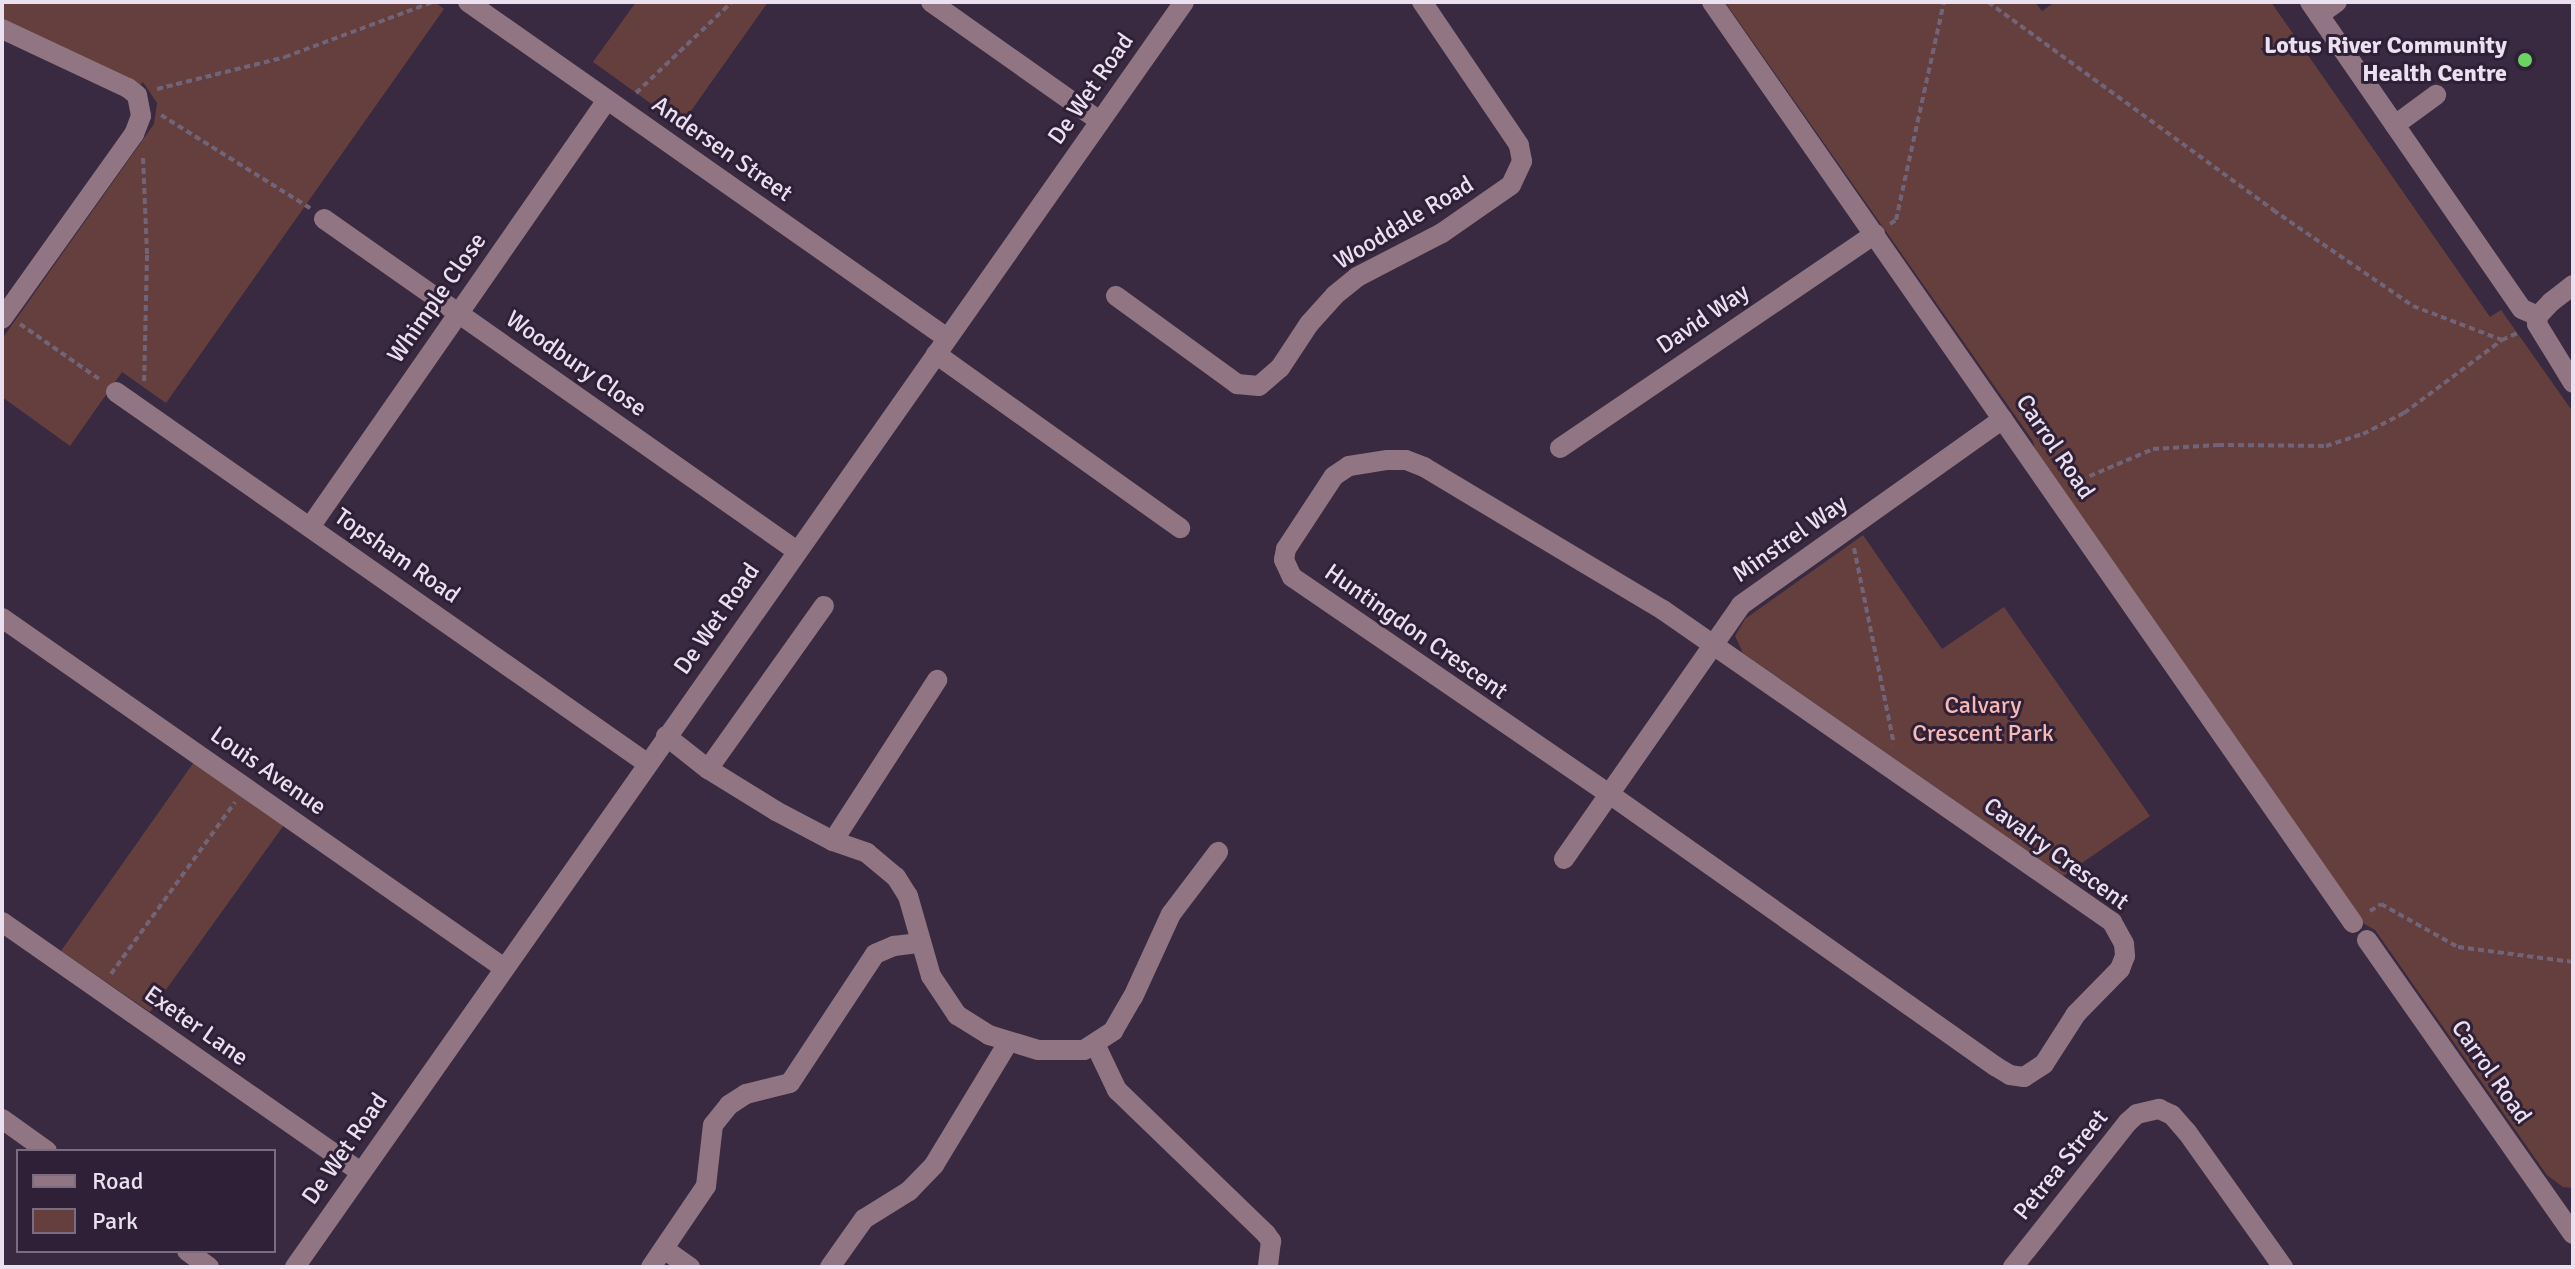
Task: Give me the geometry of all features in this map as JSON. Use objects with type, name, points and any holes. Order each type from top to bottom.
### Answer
[{"type":"street","name":"Andersen Street","points":[[468,2],[941,346],[1180,528]]},
{"type":"street","points":[[931,2],[1100,121]]},
{"type":"street","name":"De Wet Road","points":[[297,1266],[360,1172],[1184,2]]},
{"type":"street","name":"Wooddale Road","points":[[1116,296],[1245,387],[1259,386],[1272,377],[1309,324],[1335,295],[1357,277],[1442,233],[1497,198],[1519,173],[1522,161],[1519,145],[1422,2]]},
{"type":"street","name":"Carrol Road","points":[[1712,2],[2353,923]]},
{"type":"street","points":[[2337,2],[2314,8],[2522,309],[2538,320],[2573,383]]},
{"type":"street","points":[[2,29],[138,112],[3,317]]},
{"type":"street","points":[[2395,125],[2436,95]]},
{"type":"street","name":"Whimple Close","points":[[310,527],[458,313],[615,106]]},
{"type":"street","name":"Woodbury Close","points":[[324,219],[797,551]]},
{"type":"street","name":"David Way","points":[[1560,448],[1875,234]]},
{"type":"street","points":[[2538,320],[2573,285]]},
{"type":"street","name":"Topsham Road","points":[[116,392],[648,764]]},
{"type":"street","name":"Minstrel Way","points":[[1564,859],[1712,642],[1741,605],[1977,441],[2003,419]]},
{"type":"street","name":"Huntingdon Crescent","points":[[1609,794],[1292,577],[1284,560],[1286,549],[1327,487],[1349,466],[1388,460],[1415,462],[1712,642]]},
{"type":"street","points":[[708,769],[824,606]]},
{"type":"street","name":"Louis Avenue","points":[[2,618],[504,968]]},
{"type":"street","name":"Cavalry Crescent","points":[[1609,794],[2010,1075],[2033,1074],[2044,1064],[2076,1014],[2113,979],[2125,956],[2119,931],[2112,922],[1712,642]]},
{"type":"street","points":[[833,841],[937,680]]},
{"type":"street","points":[[666,736],[708,769],[776,811],[833,841],[867,853],[896,877],[908,896],[931,976],[957,1015],[1008,1043],[1071,1052],[1096,1046],[1121,1019],[1171,914],[1218,852]]},
{"type":"street","name":"Exeter Lane","points":[[2,922],[360,1172]]},
{"type":"street","name":"Carrol Road","points":[[2367,940],[2567,1212],[2573,1234]]},
{"type":"street","points":[[651,1267],[706,1186],[713,1125],[729,1105],[746,1094],[790,1083],[875,954],[894,946],[920,943]]},
{"type":"street","points":[[830,1267],[864,1219],[909,1191],[934,1165],[1008,1043]]},
{"type":"street","points":[[1096,1046],[1117,1090],[1266,1234],[1271,1241],[1268,1267]]},
{"type":"street","name":"Petrea Street","points":[[2013,1267],[2128,1122],[2137,1114],[2159,1109],[2172,1115],[2187,1132],[2283,1267]]},
{"type":"street","points":[[2,1119],[44,1149]]},
{"type":"street","points":[[664,1249],[690,1267]]},
{"type":"street","points":[[190,1253],[209,1267]]},
{"type":"path","points":[[138,112],[433,2]]},
{"type":"path","points":[[615,106],[637,92],[732,2]]},
{"type":"path","points":[[1875,234],[1896,220],[1944,2]]},
{"type":"path","points":[[1988,2],[2273,210],[2413,306],[2502,340]]},
{"type":"path","points":[[138,112],[324,219]]},
{"type":"path","points":[[137,406],[144,386],[147,255],[143,153],[138,112]]},
{"type":"path","points":[[3,317],[116,392]]},
{"type":"path","points":[[2053,492],[2153,449],[2218,445],[2326,446],[2363,434],[2404,413],[2502,340],[2538,320]]},
{"type":"path","points":[[1853,543],[1897,759]]},
{"type":"path","points":[[99,990],[246,788]]},
{"type":"path","points":[[2353,923],[2381,904],[2458,947],[2573,962]]},
{"type":"green space","points":[[2,2],[435,2],[444,9],[166,403],[122,372],[70,446],[2,397],[2,339],[154,124],[157,103],[143,82],[133,95],[2,33]]},
{"type":"green space","points":[[636,2],[768,2],[681,125],[593,62]]},
{"type":"green space","points":[[1725,2],[2035,2],[2042,11],[2055,2],[2271,2],[2490,317],[2501,310],[2573,412],[2573,1188],[2563,1187],[2547,1175],[2375,930],[2361,922],[2036,458],[2033,441]]},
{"type":"green space","name":"Calvary Crescent Park","points":[[1863,535],[1942,649],[2004,607],[2150,816],[2063,876],[1743,653],[1735,636],[1745,619]]},
{"type":"green space","points":[[194,762],[284,825],[150,1012],[61,951]]},
{"type":"place","name":"Lotus River Community Health Centre","points":[[2525,60]]}]
